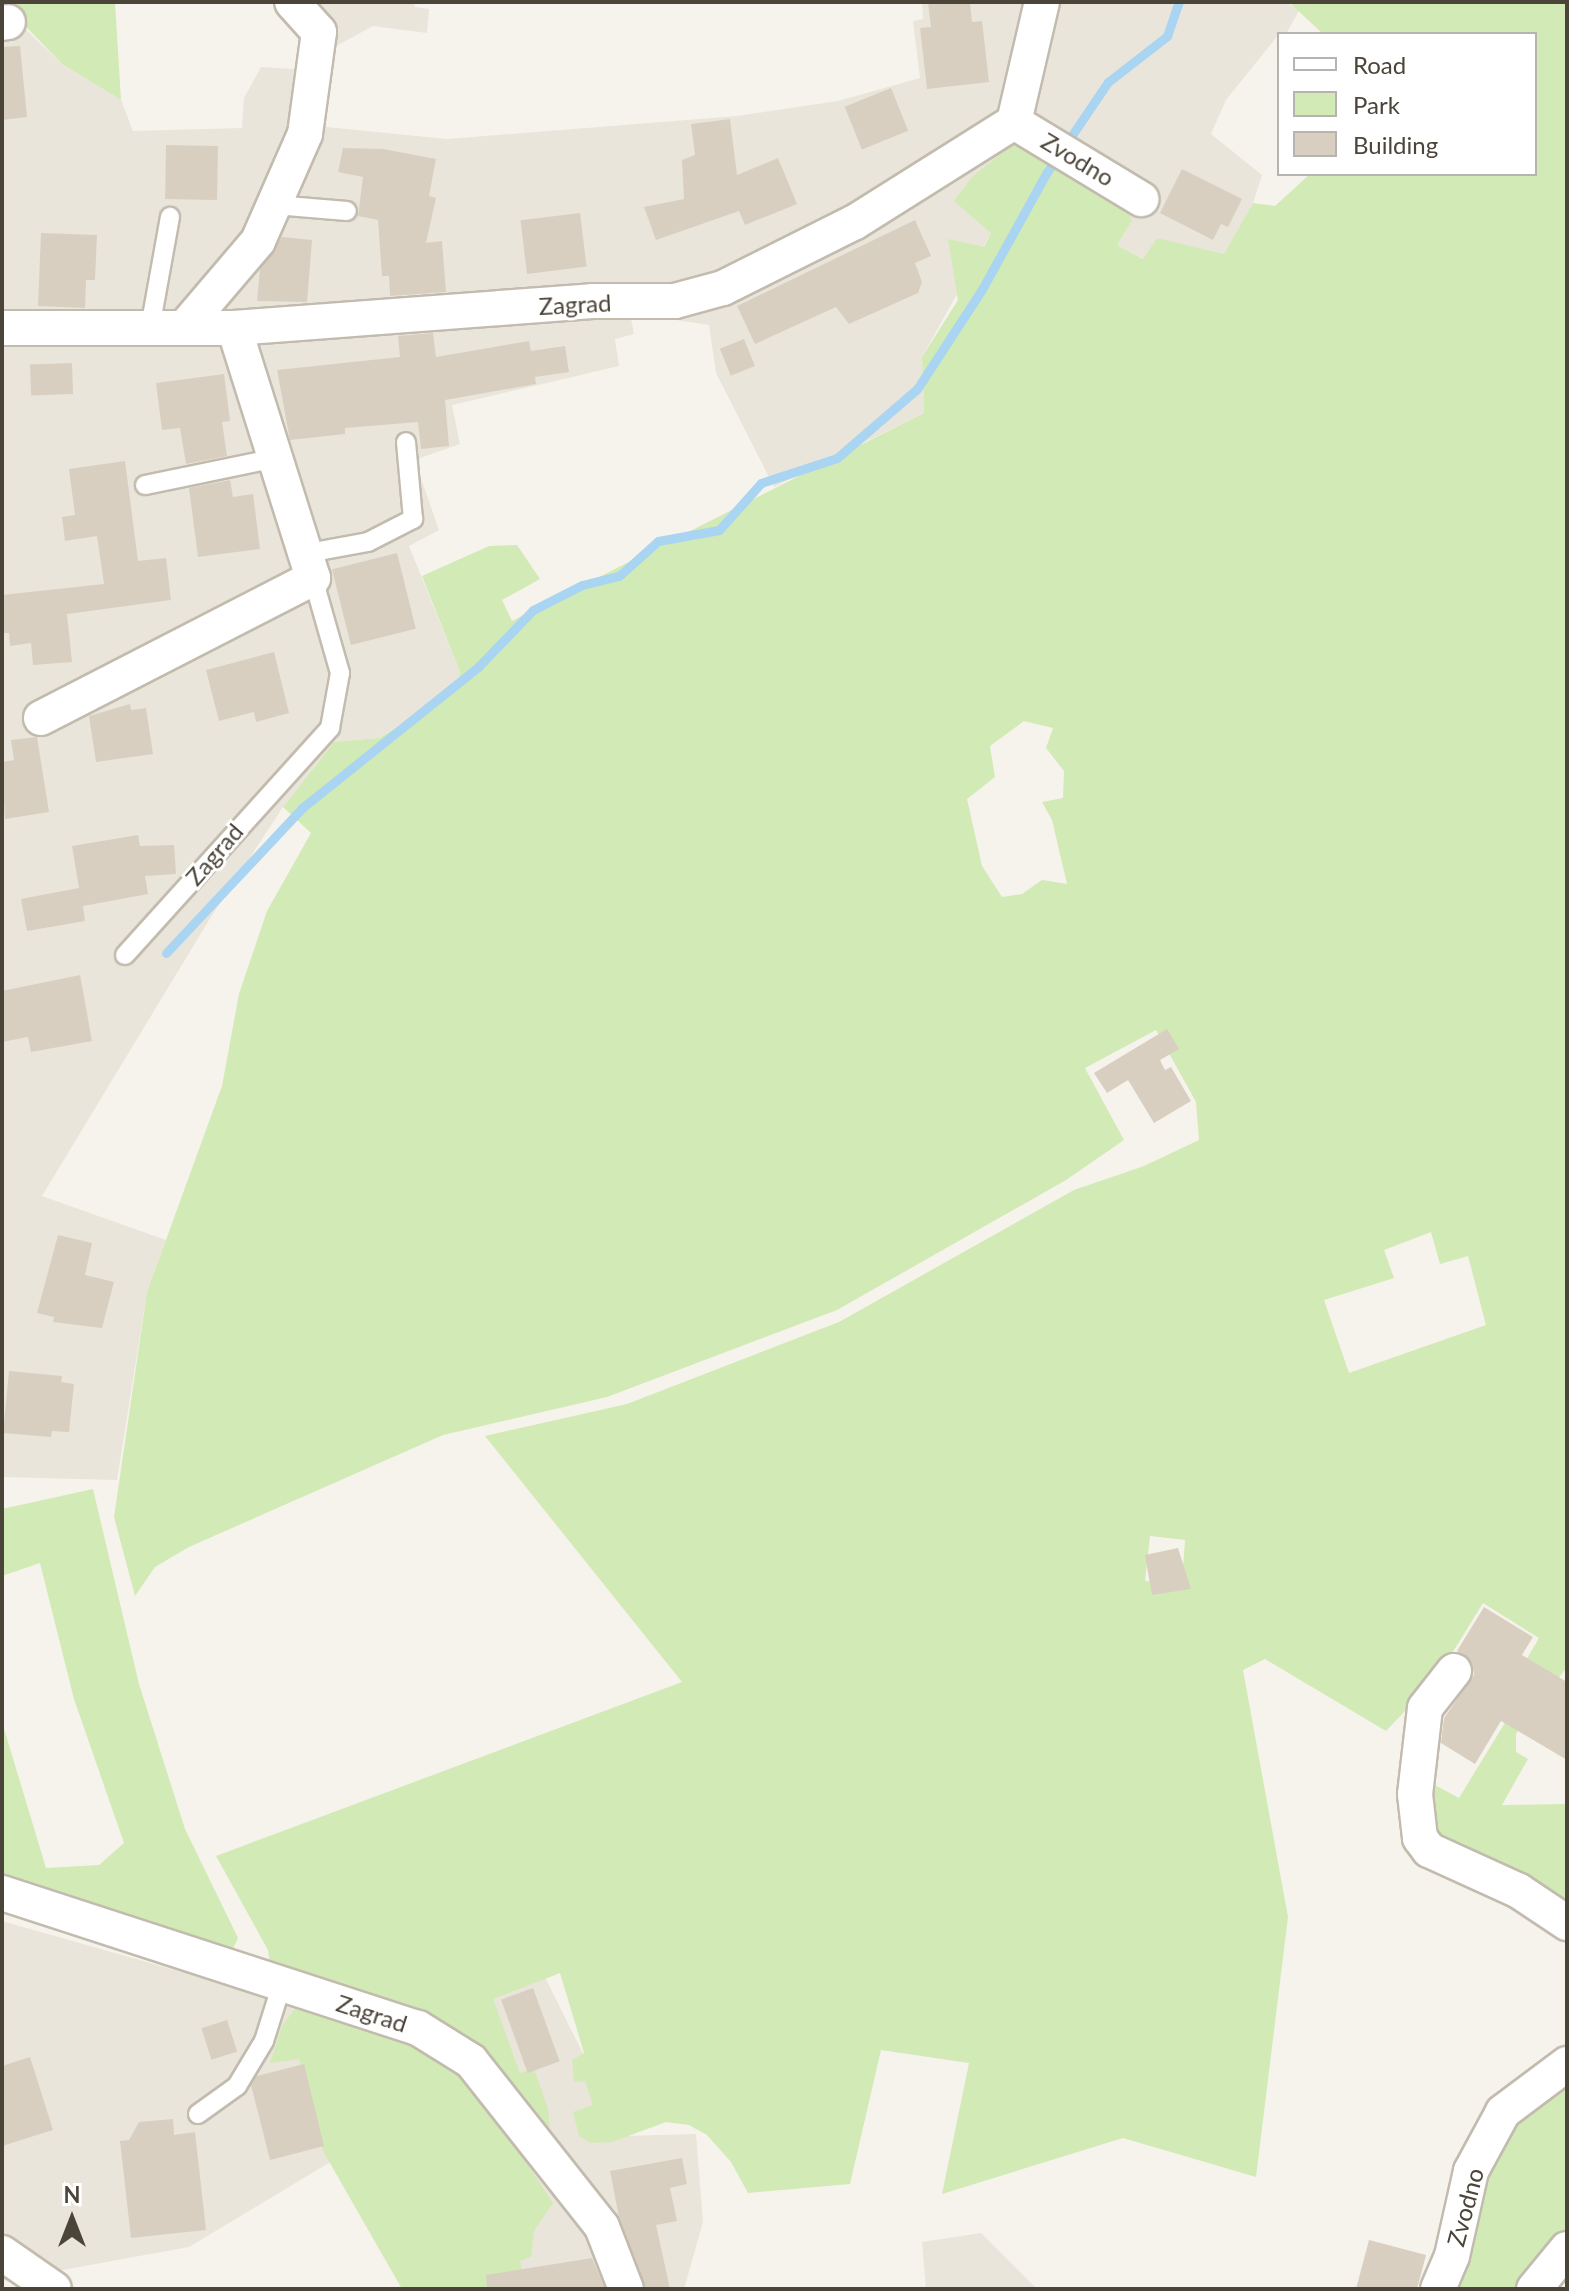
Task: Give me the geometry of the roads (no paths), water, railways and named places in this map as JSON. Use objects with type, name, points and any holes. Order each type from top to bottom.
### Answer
[{"type":"street","points":[[184,328],[258,241],[305,134],[319,32],[292,2]]},
{"type":"street","name":"Zvodno","points":[[890,195],[1014,122],[1042,2]]},
{"type":"street","name":"Zvodno","points":[[1014,122],[1141,199]]},
{"type":"street","name":"Zagrad","points":[[2,328],[234,328],[592,301],[675,301],[723,288],[855,222],[890,195]]},
{"type":"street","name":"Zagrad","points":[[234,328],[272,459],[311,565]]},
{"type":"street","points":[[41,718],[311,565]]},
{"type":"street","points":[[1454,1671],[1425,1708],[1415,1794],[1420,1838],[1440,1857],[1519,1891],[1567,1923]]},
{"type":"street","name":"Zagrad","points":[[2,1893],[418,2028],[471,2061],[602,2227],[626,2289]]},
{"type":"street","name":"Zvodno","points":[[1438,2289],[1452,2256],[1471,2171],[1503,2112],[1567,2064]]},
{"type":"street","points":[[1534,2289],[1567,2249]]},
{"type":"street","points":[[2,2253],[54,2289]]},
{"type":"lane","points":[[275,205],[347,211]]},
{"type":"lane","points":[[150,328],[170,217]]},
{"type":"lane","points":[[311,565],[368,542],[413,519],[406,442]]},
{"type":"lane","points":[[145,485],[272,459]]},
{"type":"lane","name":"Zagrad","points":[[125,955],[330,728],[340,673],[311,565]]},
{"type":"lane","points":[[198,2114],[237,2086],[264,2041],[282,1984]]},
{"type":"waterway","points":[[166,953],[302,808],[478,667],[533,610],[582,585],[619,576],[658,541],[719,530],[761,483],[837,458],[917,389],[981,291],[1047,172],[1108,82],[1167,36],[1179,2]]}]
